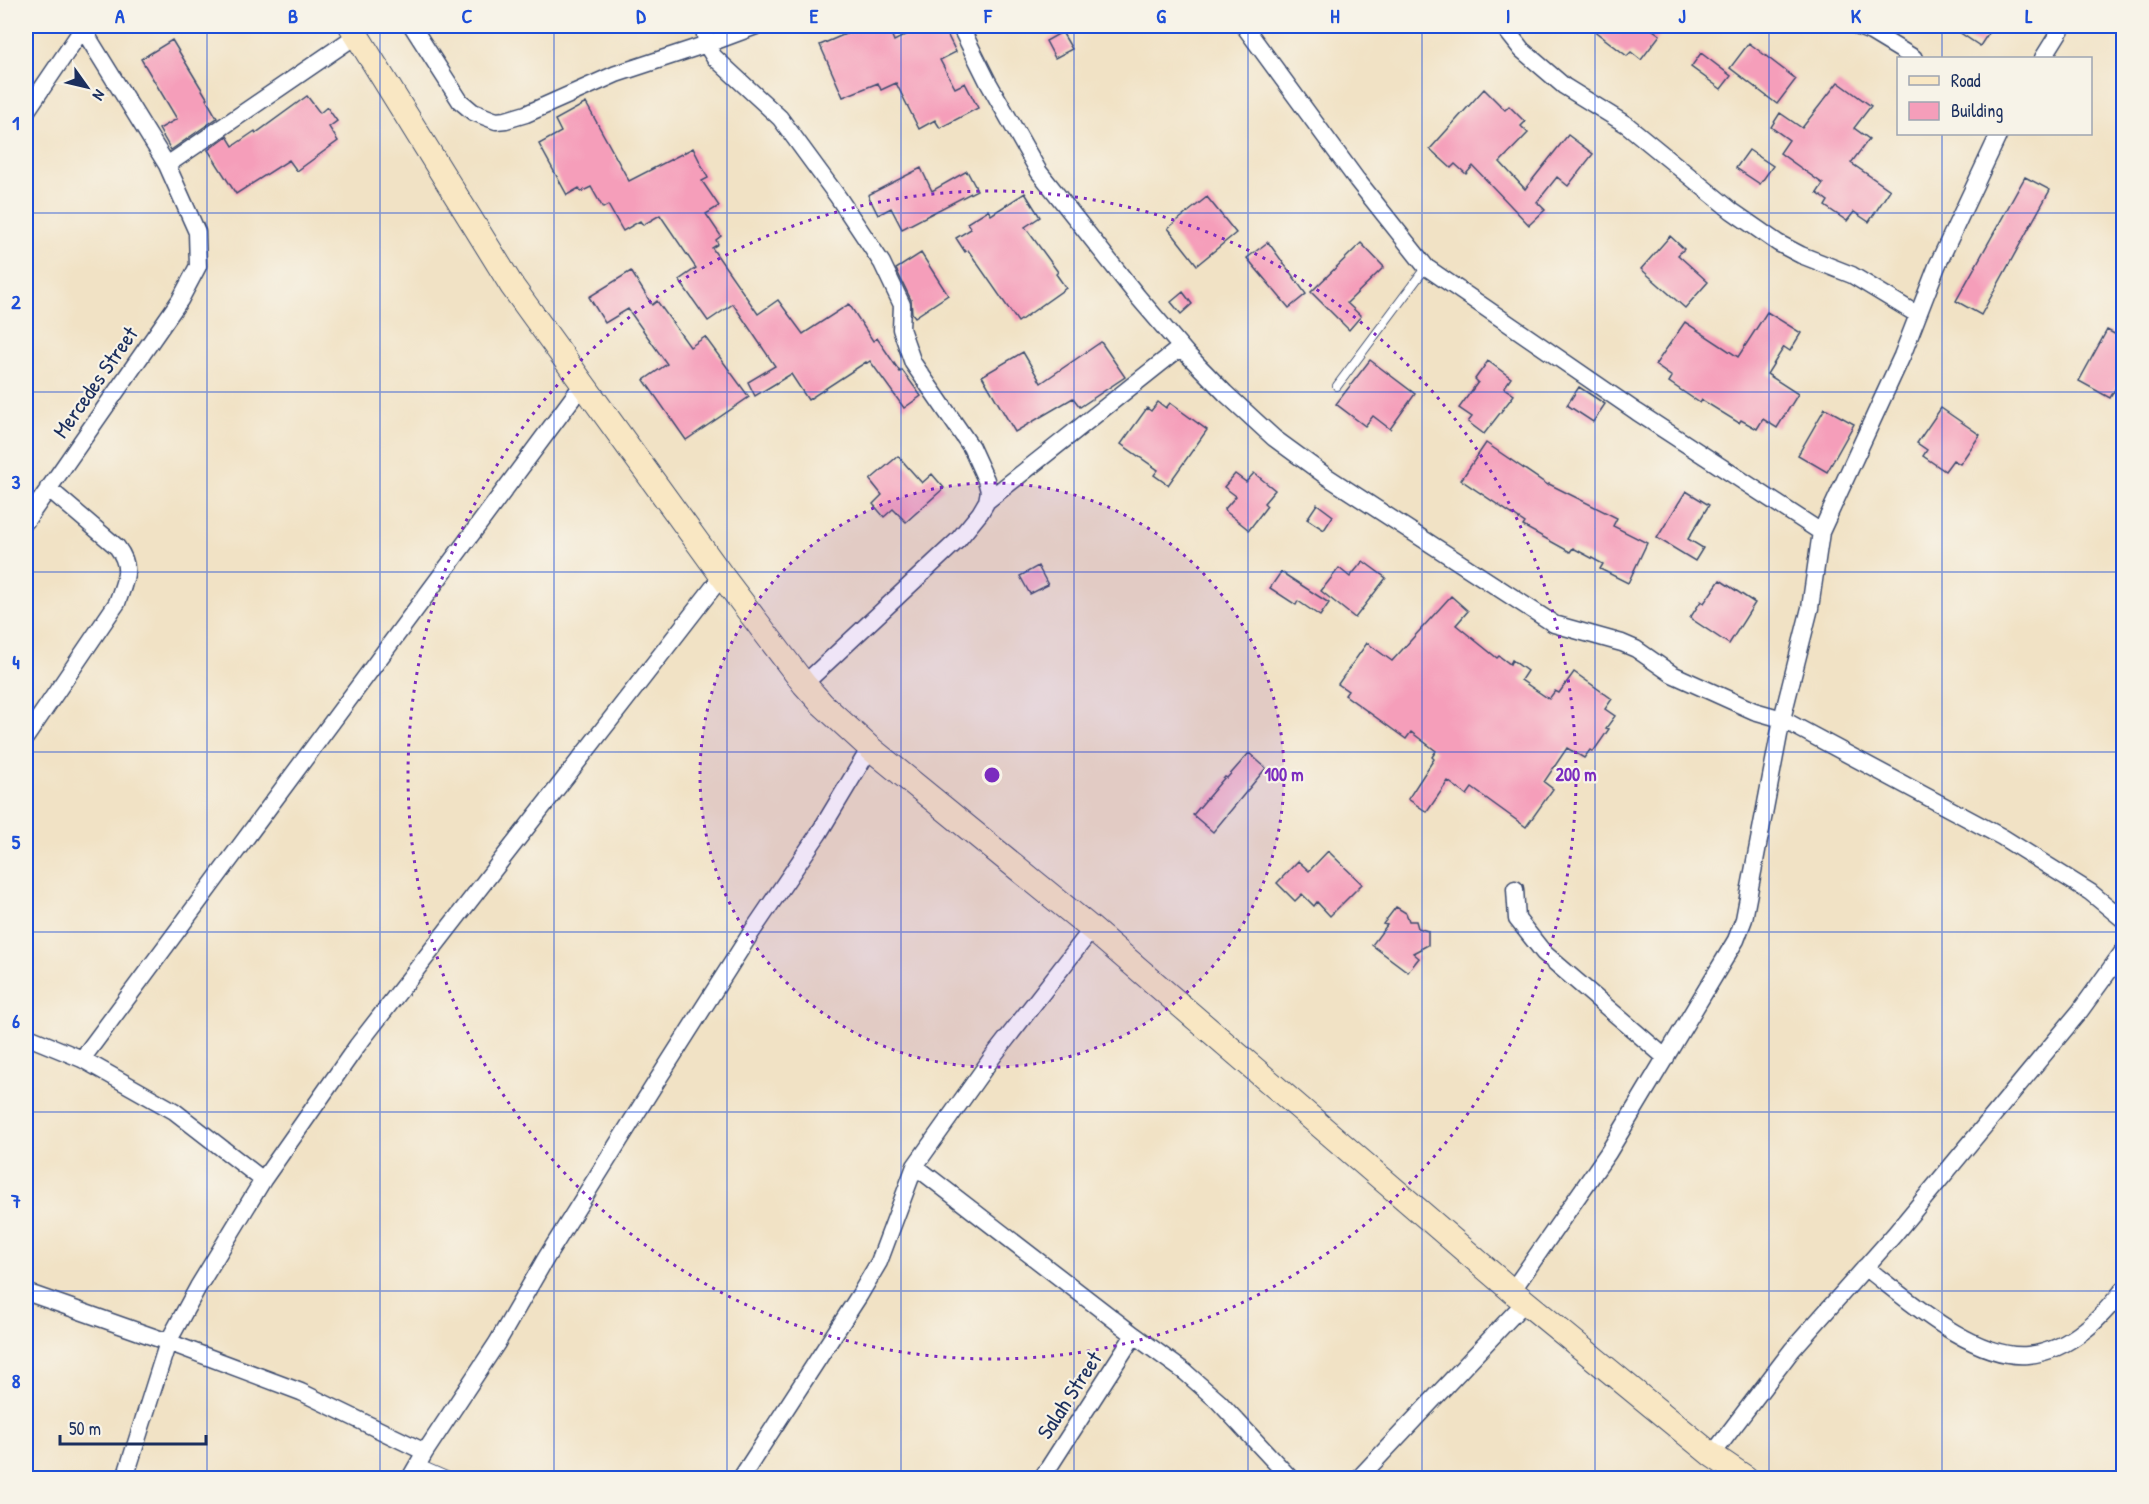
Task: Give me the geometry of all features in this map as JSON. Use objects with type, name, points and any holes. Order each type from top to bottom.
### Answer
[{"type":"street","points":[[412,26],[460,101],[473,112],[496,121],[526,114],[616,74],[756,26]]},
{"type":"street","points":[[704,26],[706,44],[714,57],[780,118],[882,262],[902,305],[901,329],[913,363],[971,447],[989,491],[987,501],[980,513],[958,540],[804,684]]},
{"type":"street","points":[[960,26],[988,82],[1039,172],[1138,297],[1182,347],[1225,393],[1274,438],[1326,476],[1554,624],[1622,643],[1636,649],[1681,679],[1754,711],[1782,719],[2002,837],[2090,892],[2124,920]]},
{"type":"street","points":[[1244,26],[1357,180],[1426,267],[1637,412],[1821,532]]},
{"type":"street","points":[[1503,26],[1522,50],[1564,86],[1627,125],[1732,211],[1778,243],[1801,255],[1852,275],[1918,315]]},
{"type":"street","points":[[1856,26],[1871,32],[1912,57]]},
{"type":"street","points":[[2044,57],[2063,26]]},
{"type":"street","points":[[26,112],[82,27],[167,165],[354,30],[512,286],[722,576],[804,684],[822,704],[870,748],[1092,929],[1518,1296],[1712,1455],[1746,1479]]},
{"type":"street","points":[[1359,1479],[1518,1296],[1608,1153],[1736,940],[1744,920],[1782,719],[1810,608],[1821,532],[1902,356],[1937,266],[1999,135]]},
{"type":"street","name":"Mercedes Street","points":[[26,521],[180,300],[198,266],[197,232],[167,165]]},
{"type":"street","points":[[987,501],[1182,347]]},
{"type":"street","points":[[82,1059],[583,384]]},
{"type":"street","points":[[26,737],[117,603],[126,577],[125,558],[117,547],[48,488]]},
{"type":"street","points":[[125,1479],[168,1342],[198,1287],[263,1180],[357,1046],[722,576]]},
{"type":"street","points":[[410,1479],[498,1343],[546,1258],[652,1087],[751,933],[819,833],[870,748]]},
{"type":"street","points":[[1515,889],[1517,919],[1544,953],[1666,1058]]},
{"type":"street","points":[[741,1479],[879,1262],[915,1166],[994,1055],[1092,929]]},
{"type":"street","points":[[1712,1455],[1792,1350],[1894,1235],[2080,1011],[2124,950]]},
{"type":"street","points":[[26,1036],[82,1059],[174,1111],[263,1180]]},
{"type":"street","points":[[915,1166],[1185,1372],[1219,1402],[1290,1479]]},
{"type":"street","points":[[1865,1267],[1936,1321],[1964,1338],[1994,1351],[2011,1354],[2028,1355],[2069,1341],[2087,1329],[2124,1289]]},
{"type":"street","points":[[26,1292],[301,1392],[422,1458]]},
{"type":"street","name":"Salah Street","points":[[1042,1479],[1134,1335]]},
{"type":"lane","points":[[1337,386],[1426,267]]},
{"type":"lane","points":[[422,1458],[451,1479]]},
{"type":"building","points":[[864,26],[888,26],[894,41],[924,26],[943,26],[956,52],[940,60],[955,88],[965,83],[978,108],[940,128],[935,120],[919,129],[896,83],[881,90],[878,83],[843,97],[820,45]]},
{"type":"building","points":[[1588,26],[1647,26],[1660,35],[1641,60],[1631,52],[1627,56]]},
{"type":"building","points":[[1950,26],[1993,26],[1980,46]]},
{"type":"building","points":[[1062,32],[1072,49],[1055,58],[1046,41]]},
{"type":"building","points":[[172,40],[217,118],[171,150],[159,129],[177,119],[141,59]]},
{"type":"building","points":[[1749,43],[1796,79],[1777,104],[1730,68]]},
{"type":"building","points":[[1701,53],[1731,76],[1721,89],[1691,67]]},
{"type":"building","points":[[1838,82],[1871,106],[1854,128],[1869,139],[1851,163],[1890,190],[1869,222],[1854,212],[1847,221],[1825,206],[1828,201],[1817,193],[1823,184],[1780,153],[1789,140],[1771,127],[1780,113],[1802,128]]},
{"type":"building","points":[[1484,89],[1505,110],[1509,106],[1525,122],[1521,126],[1528,133],[1500,162],[1525,189],[1568,135],[1593,154],[1568,186],[1557,177],[1537,202],[1545,210],[1529,225],[1473,166],[1466,174],[1455,164],[1451,168],[1430,149]]},
{"type":"building","points":[[307,96],[320,113],[327,107],[337,121],[329,127],[338,141],[297,171],[289,160],[236,194],[208,150],[227,136],[233,146],[255,131],[256,133]]},
{"type":"building","points":[[586,103],[629,181],[693,148],[708,178],[702,181],[719,206],[706,214],[721,236],[716,240],[718,244],[712,248],[758,314],[778,300],[803,334],[849,304],[873,341],[877,338],[900,372],[902,370],[921,396],[904,408],[870,361],[808,400],[791,374],[755,396],[748,382],[775,366],[733,304],[708,321],[679,280],[696,268],[660,215],[643,225],[640,221],[623,231],[608,205],[603,208],[591,187],[581,192],[579,188],[567,195],[539,144],[561,132],[555,120]]},
{"type":"building","points":[[1749,150],[1773,166],[1760,184],[1736,168]]},
{"type":"building","points":[[921,168],[932,191],[967,171],[977,190],[902,229],[891,208],[878,215],[868,195]]},
{"type":"building","points":[[2025,177],[2050,190],[1981,315],[1956,301]]},
{"type":"building","points":[[1025,193],[1040,217],[1025,227],[1058,272],[1056,274],[1066,288],[1018,322],[968,250],[965,252],[956,238],[971,229],[967,223],[988,210],[991,215]]},
{"type":"building","points":[[1207,197],[1236,233],[1197,265],[1168,228]]},
{"type":"building","points":[[1670,236],[1684,249],[1678,255],[1708,282],[1685,308],[1641,269]]},
{"type":"building","points":[[1268,242],[1306,294],[1289,308],[1247,258]]},
{"type":"building","points":[[1361,243],[1384,267],[1347,303],[1361,316],[1349,330],[1311,292]]},
{"type":"building","points":[[921,253],[948,295],[915,317],[912,313],[911,300],[896,269]]},
{"type":"building","points":[[631,271],[652,305],[657,301],[690,347],[705,337],[749,397],[686,440],[644,380],[667,364],[628,309],[605,323],[589,297]]},
{"type":"building","points":[[1183,292],[1192,304],[1181,314],[1171,302]]},
{"type":"building","points":[[1767,312],[1801,333],[1790,351],[1784,347],[1767,374],[1798,394],[1777,428],[1763,419],[1757,429],[1741,420],[1739,423],[1702,400],[1700,403],[1669,382],[1672,377],[1655,365],[1685,322],[1738,357]]},
{"type":"building","points":[[2107,330],[2124,339],[2124,374],[2110,398],[2079,381]]},
{"type":"building","points":[[1101,342],[1125,377],[1080,407],[1073,398],[1015,432],[982,376],[1023,352],[1041,383]]},
{"type":"building","points":[[1370,360],[1415,394],[1390,429],[1373,416],[1365,426],[1336,404]]},
{"type":"building","points":[[1488,361],[1511,378],[1504,388],[1514,395],[1484,434],[1468,422],[1472,417],[1459,408],[1478,382],[1475,379]]},
{"type":"building","points":[[1579,387],[1605,404],[1593,422],[1567,405]]},
{"type":"building","points":[[1158,402],[1166,408],[1170,403],[1207,430],[1168,485],[1154,475],[1158,470],[1121,444],[1147,408],[1151,411]]},
{"type":"building","points":[[1825,408],[1854,424],[1827,472],[1798,455]]},
{"type":"building","points":[[1941,408],[1980,435],[1960,464],[1953,460],[1945,471],[1923,456],[1927,450],[1917,443]]},
{"type":"building","points":[[1486,443],[1548,485],[1617,518],[1613,526],[1647,543],[1628,583],[1600,569],[1603,564],[1573,548],[1570,552],[1523,526],[1525,523],[1461,480]]},
{"type":"building","points":[[898,456],[922,483],[932,474],[944,488],[906,522],[893,509],[884,517],[873,504],[882,495],[870,480]]},
{"type":"building","points":[[1254,473],[1275,490],[1264,503],[1267,506],[1249,530],[1224,510],[1236,496],[1224,487],[1235,474],[1246,482]]},
{"type":"building","points":[[1686,491],[1709,505],[1688,539],[1703,548],[1695,561],[1657,538]]},
{"type":"building","points":[[1317,504],[1333,516],[1324,530],[1307,519]]},
{"type":"building","points":[[1363,561],[1386,578],[1355,618],[1321,591],[1339,568],[1350,577]]},
{"type":"building","points":[[1038,566],[1048,585],[1030,594],[1020,576]]},
{"type":"building","points":[[1281,572],[1329,603],[1320,616],[1298,601],[1296,605],[1270,588]]},
{"type":"building","points":[[1720,580],[1755,603],[1729,644],[1690,618],[1701,601],[1704,603]]},
{"type":"building","points":[[1451,596],[1468,611],[1456,625],[1497,658],[1499,656],[1510,664],[1512,660],[1527,671],[1521,680],[1549,699],[1555,691],[1559,693],[1574,672],[1612,699],[1605,709],[1615,716],[1606,728],[1609,729],[1593,752],[1590,750],[1584,758],[1567,748],[1544,782],[1553,789],[1526,827],[1472,788],[1467,795],[1448,781],[1427,812],[1408,799],[1434,759],[1432,757],[1436,751],[1411,732],[1406,739],[1345,695],[1348,691],[1338,684],[1367,643],[1392,661]]},
{"type":"building","points":[[1249,753],[1266,768],[1213,832],[1193,815]]},
{"type":"building","points":[[1328,851],[1362,884],[1330,916],[1317,902],[1314,906],[1302,894],[1295,901],[1277,883],[1298,861],[1309,871]]},
{"type":"building","points":[[1396,907],[1406,913],[1409,921],[1416,921],[1418,928],[1428,931],[1428,945],[1413,953],[1419,958],[1408,972],[1372,945],[1387,925],[1383,924]]}]
